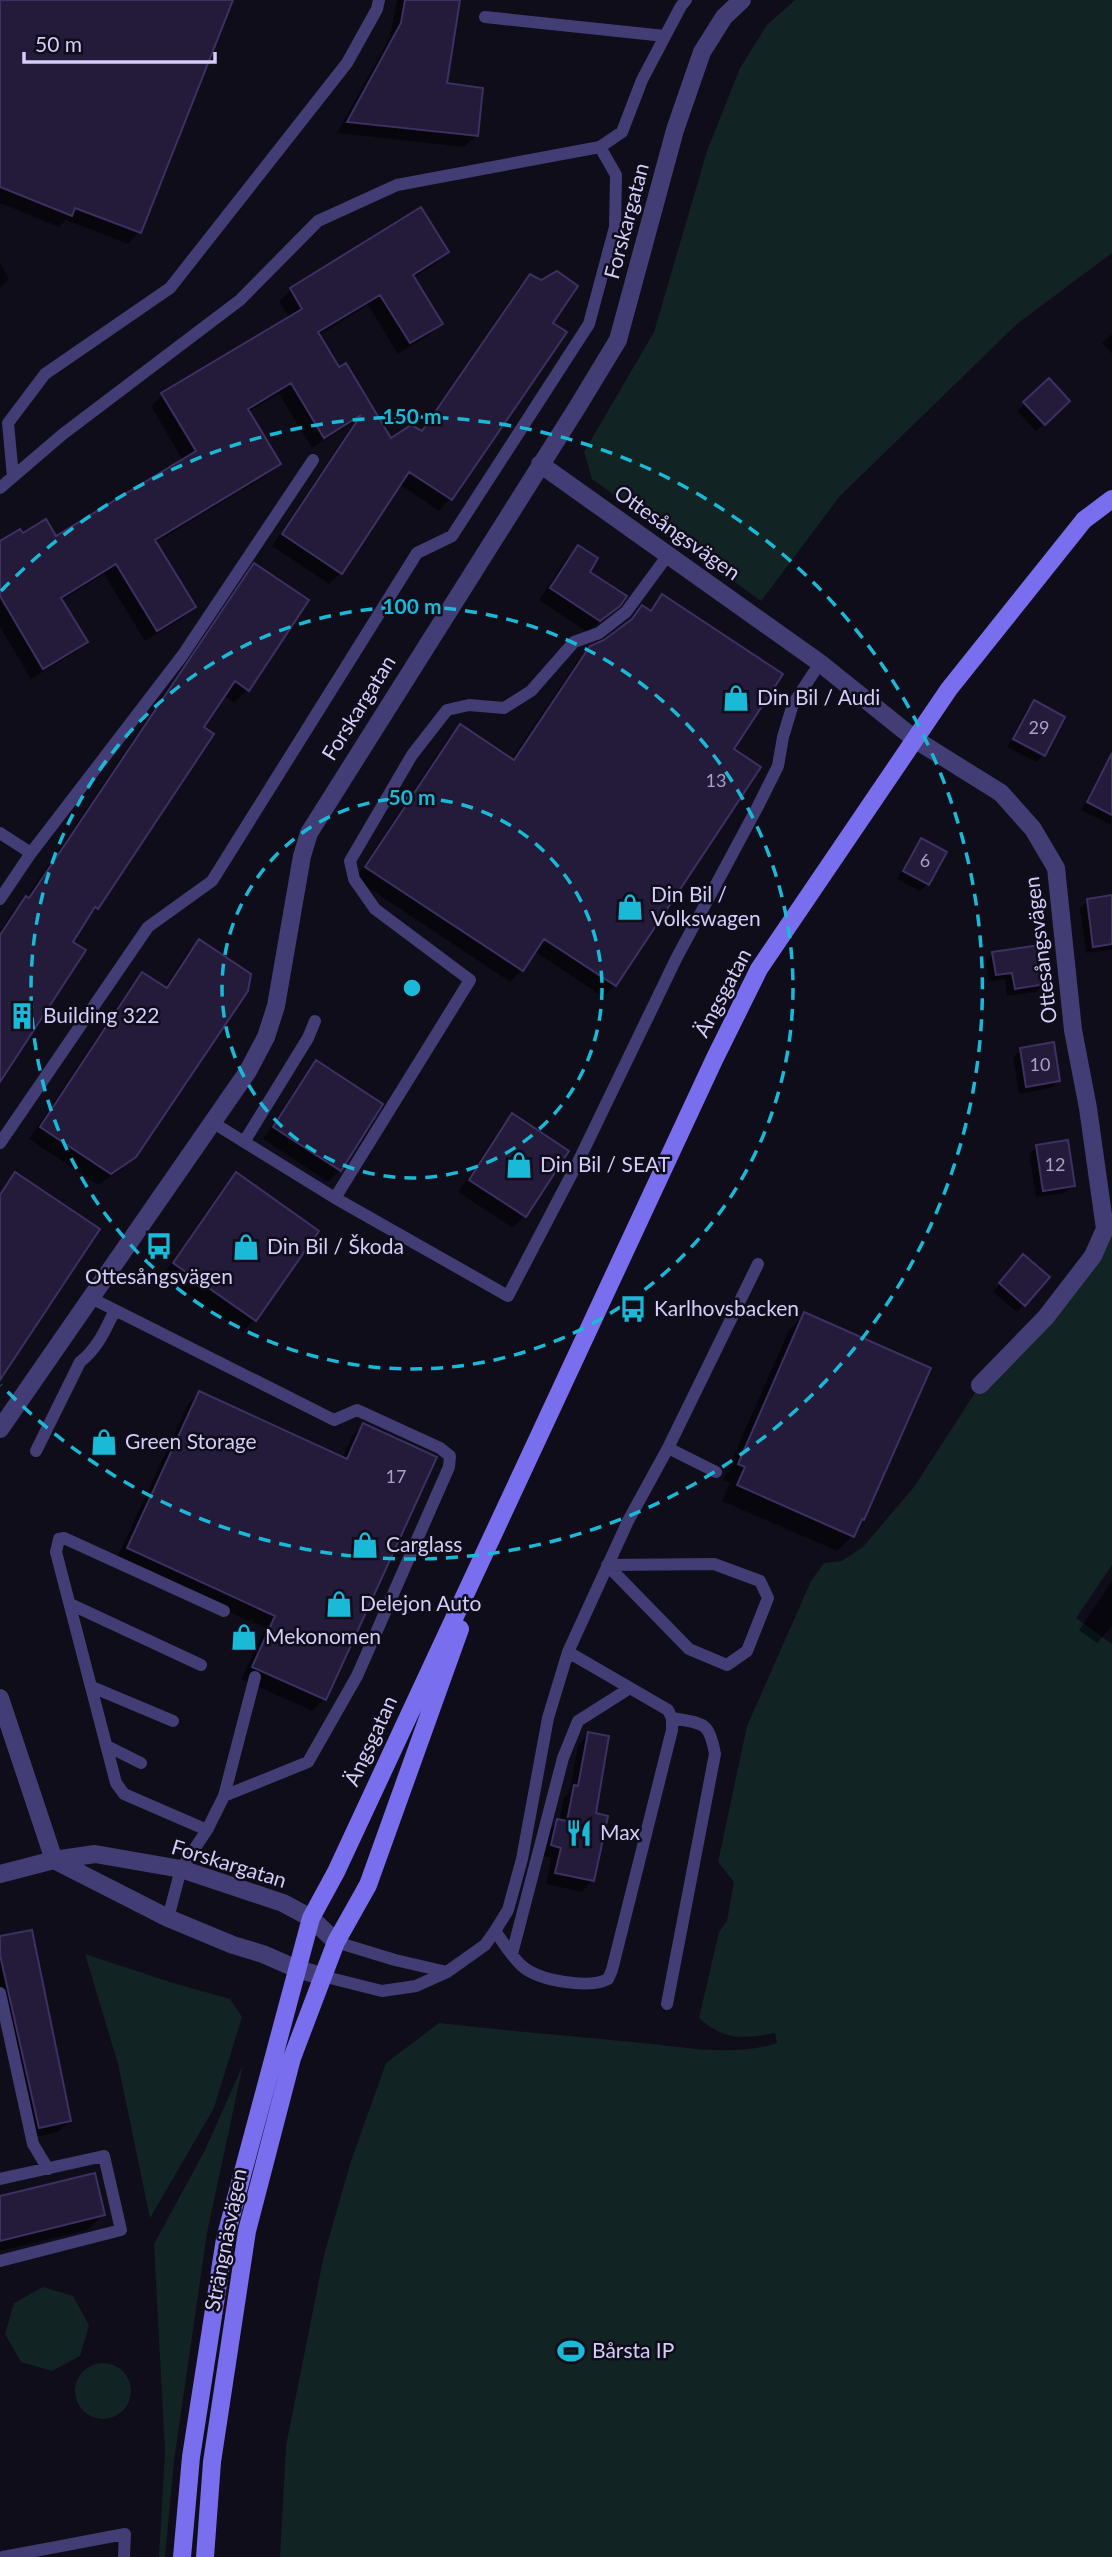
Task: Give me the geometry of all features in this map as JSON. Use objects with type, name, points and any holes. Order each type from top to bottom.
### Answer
[{"type":"main road","name":"Ängsgatan","points":[[297,1969],[310,1918],[336,1872],[714,1060],[760,968],[950,689],[1084,520],[1112,499]]},
{"type":"main road","name":"Ängsgatan","points":[[336,1942],[368,1885],[494,1535]]},
{"type":"main road","name":"Strängnäsvägen","points":[[205,2557],[212,2462],[247,2231],[292,2058],[336,1942]]},
{"type":"main road","name":"Strängnäsvägen","points":[[183,2557],[191,2457],[225,2239],[297,1969]]},
{"type":"street","name":"Forskargatan","points":[[0,1429],[248,1071],[266,1037],[273,1016],[302,856],[309,833],[618,340],[675,130],[702,52],[724,17],[742,0]]},
{"type":"street","name":"Ottesångsvägen","points":[[540,464],[820,663],[916,740],[1000,793],[1033,830],[1056,868],[1073,1030],[1088,1108],[1105,1229],[1093,1256],[1046,1317],[980,1385]]},
{"type":"street","points":[[0,1698],[54,1860]]},
{"type":"street","name":"Forskargatan","points":[[54,1860],[95,1854],[181,1869],[283,1903],[310,1918],[336,1942]]},
{"type":"street","points":[[0,1874],[54,1860],[168,1918],[233,1945],[322,1976]]},
{"type":"lane","points":[[13,477],[8,423],[45,374],[170,288],[347,63],[377,9],[379,0]]},
{"type":"lane","points":[[0,488],[63,434],[240,300],[318,221],[397,186],[600,147],[622,132],[642,80],[686,0]]},
{"type":"lane","points":[[485,17],[665,36]]},
{"type":"lane","points":[[0,1143],[148,927],[212,881],[416,552],[452,537],[589,324],[615,227],[616,175],[600,147]]},
{"type":"lane","points":[[0,899],[31,853],[182,656],[313,460]]},
{"type":"lane","points":[[335,1198],[470,980],[375,909],[354,879],[350,861],[412,755],[447,710],[469,705],[504,708],[531,691],[574,642],[599,633],[626,612],[668,555]]},
{"type":"lane","points":[[212,1122],[335,1198],[508,1296],[577,1164],[676,959],[778,766],[793,704],[820,663]]},
{"type":"lane","points":[[0,833],[31,853]]},
{"type":"lane","points":[[244,1142],[308,1038],[315,1021]]},
{"type":"lane","points":[[322,1976],[382,1991],[416,1986],[447,1972],[485,1945],[508,1910],[522,1859],[548,1718],[568,1652],[628,1521],[668,1448],[758,1264]]},
{"type":"lane","points":[[91,1298],[334,1420],[357,1410],[440,1448],[450,1457],[449,1467],[419,1539],[362,1663],[308,1762],[223,1796]]},
{"type":"lane","points":[[36,1451],[80,1362],[90,1355],[99,1343],[116,1310]]},
{"type":"lane","points":[[668,1448],[716,1472]]},
{"type":"lane","points":[[207,1830],[124,1794],[116,1783],[56,1552],[59,1539],[64,1538],[224,1611]]},
{"type":"lane","points":[[714,1564],[760,1581],[768,1598],[747,1651],[727,1665],[689,1649],[607,1565],[714,1564]]},
{"type":"lane","points":[[70,1604],[201,1665]]},
{"type":"lane","points":[[495,1931],[524,1968],[545,1977],[588,1985],[608,1979],[612,1970],[672,1718],[668,1710],[568,1652]]},
{"type":"lane","points":[[168,1918],[181,1869],[207,1830],[223,1796],[255,1677]]},
{"type":"lane","points":[[92,1687],[173,1721]]},
{"type":"lane","points":[[512,1954],[564,1758],[578,1721],[630,1688]]},
{"type":"lane","points":[[667,2004],[715,1754],[711,1732],[702,1724],[672,1718]]},
{"type":"lane","points":[[107,1746],[141,1763]]},
{"type":"lane","points":[[336,1942],[418,1967],[447,1972]]},
{"type":"lane","points":[[0,1993],[33,2144],[48,2169]]},
{"type":"lane","points":[[0,2179],[104,2156],[121,2230],[0,2262]]},
{"type":"lane","points":[[3,2557],[125,2534],[124,2557]]},
{"type":"shaded area","points":[[795,0],[1112,0],[1112,253],[1017,324],[840,496],[761,601],[592,479],[584,452],[654,332],[707,151],[740,68],[767,25]]},
{"type":"shaded area","points":[[1112,1224],[1112,1565],[1076,1618],[1112,1644],[1112,2557],[280,2557],[286,2446],[324,2255],[351,2161],[386,2063],[439,2023],[705,2050],[742,2050],[777,2043],[775,2033],[735,2036],[717,2031],[699,2018],[719,1932],[727,1921],[734,1882],[718,1862],[747,1726],[811,1581],[824,1563],[842,1561],[863,1547],[914,1487],[980,1385]]},
{"type":"shaded area","points":[[85,1954],[230,1999],[242,2017],[214,2108],[150,2218],[118,2064]]},
{"type":"shaded area","points":[[243,2065],[207,2233],[174,2461],[165,2557],[159,2557],[165,2451],[154,2244],[205,2150]]},
{"type":"shaded area","points":[[43,2287],[73,2296],[89,2325],[80,2356],[52,2371],[21,2362],[5,2334],[14,2303]]},
{"type":"shaded area","points":[[97,2363],[109,2363],[119,2367],[127,2375],[131,2391],[127,2407],[119,2415],[109,2419],[97,2419],[87,2415],[79,2407],[75,2397],[75,2385],[79,2375],[87,2367]]},
{"type":"building","points":[[0,0],[233,0],[141,233],[75,208],[72,216],[0,187]]},
{"type":"building","points":[[405,0],[460,0],[447,83],[483,88],[478,136],[347,122],[401,23]]},
{"type":"building","points":[[421,207],[449,252],[413,275],[443,324],[410,343],[380,295],[318,332],[339,367],[346,363],[391,438],[411,425],[422,431],[530,274],[541,280],[557,271],[578,286],[553,323],[567,332],[452,500],[409,472],[342,574],[282,534],[361,415],[324,438],[291,383],[248,409],[281,464],[155,540],[196,607],[157,631],[116,564],[61,598],[88,642],[43,669],[0,596],[0,541],[20,529],[23,533],[46,519],[56,536],[196,451],[161,393],[302,309],[290,288]]},
{"type":"building","points":[[1049,378],[1070,401],[1045,425],[1023,402]]},
{"type":"building","points":[[578,545],[598,558],[590,572],[627,596],[620,606],[600,621],[550,588]]},
{"type":"building","points":[[254,563],[309,600],[249,691],[235,681],[204,727],[214,734],[98,909],[95,907],[73,942],[86,950],[0,1082],[0,935],[26,896],[29,898]]},
{"type":"building","points":[[662,594],[783,674],[734,749],[761,767],[616,986],[544,939],[523,971],[365,867],[460,724],[514,760],[590,646],[604,640],[632,619],[642,605],[651,611]]},
{"type":"building","points":[[1034,700],[1065,717],[1045,756],[1013,739]]},
{"type":"building","points":[[1112,753],[1112,815],[1087,802]]},
{"type":"building","points":[[921,838],[947,852],[929,885],[903,871]]},
{"type":"building","points":[[1112,895],[1112,944],[1093,947],[1087,899]]},
{"type":"building","points":[[199,939],[251,974],[248,991],[136,1157],[111,1174],[40,1127],[142,972],[167,988]]},
{"type":"building","points":[[1040,945],[1046,984],[1015,989],[1012,973],[996,975],[992,952]]},
{"type":"building","points":[[1054,1042],[1060,1081],[1026,1087],[1020,1048]]},
{"type":"building","points":[[316,1060],[383,1104],[341,1171],[273,1127]]},
{"type":"building","name":"Din Bil / SEAT","points":[[512,1113],[569,1151],[526,1217],[469,1180]]},
{"type":"building","points":[[1068,1140],[1075,1186],[1043,1191],[1036,1145]]},
{"type":"building","points":[[15,1172],[100,1229],[0,1380],[0,1195]]},
{"type":"building","name":"Din Bil / Škoda","points":[[236,1172],[319,1231],[256,1321],[173,1263]]},
{"type":"building","points":[[1023,1254],[1050,1277],[1025,1306],[999,1283]]},
{"type":"building","points":[[804,1312],[931,1368],[854,1537],[737,1485],[745,1467],[738,1464]]},
{"type":"building","points":[[199,1391],[347,1459],[363,1423],[437,1457],[326,1700],[252,1667],[275,1616],[127,1548]]},
{"type":"building","name":"Max","points":[[588,1732],[609,1736],[596,1813],[608,1816],[594,1881],[555,1873],[561,1848],[551,1845],[557,1819],[567,1821],[574,1785],[578,1786]]},
{"type":"building","points":[[32,1930],[71,2121],[39,2128],[0,1955],[0,1936]]},
{"type":"building","points":[[95,2173],[105,2215],[0,2241],[0,2196]]},
{"type":"place","name":"Din Bil / Audi","points":[[736,698]]},
{"type":"place","name":"Din Bil / Volkswagen","points":[[630,907]]},
{"type":"place","name":"Building 322","points":[[22,1016]]},
{"type":"place","name":"Din Bil / SEAT","points":[[519,1165]]},
{"type":"place","name":"Ottesångsvägen","points":[[159,1246]]},
{"type":"place","name":"Din Bil / Škoda","points":[[246,1247]]},
{"type":"place","name":"Karlhovsbacken","points":[[633,1309]]},
{"type":"place","name":"Green Storage","points":[[104,1442]]},
{"type":"place","name":"Carglass","points":[[365,1545]]},
{"type":"place","name":"Delejon Auto","points":[[339,1604]]},
{"type":"place","name":"Mekonomen","points":[[244,1637]]},
{"type":"place","name":"Max","points":[[579,1833]]},
{"type":"place","name":"Bårsta IP","points":[[571,2351]]}]
